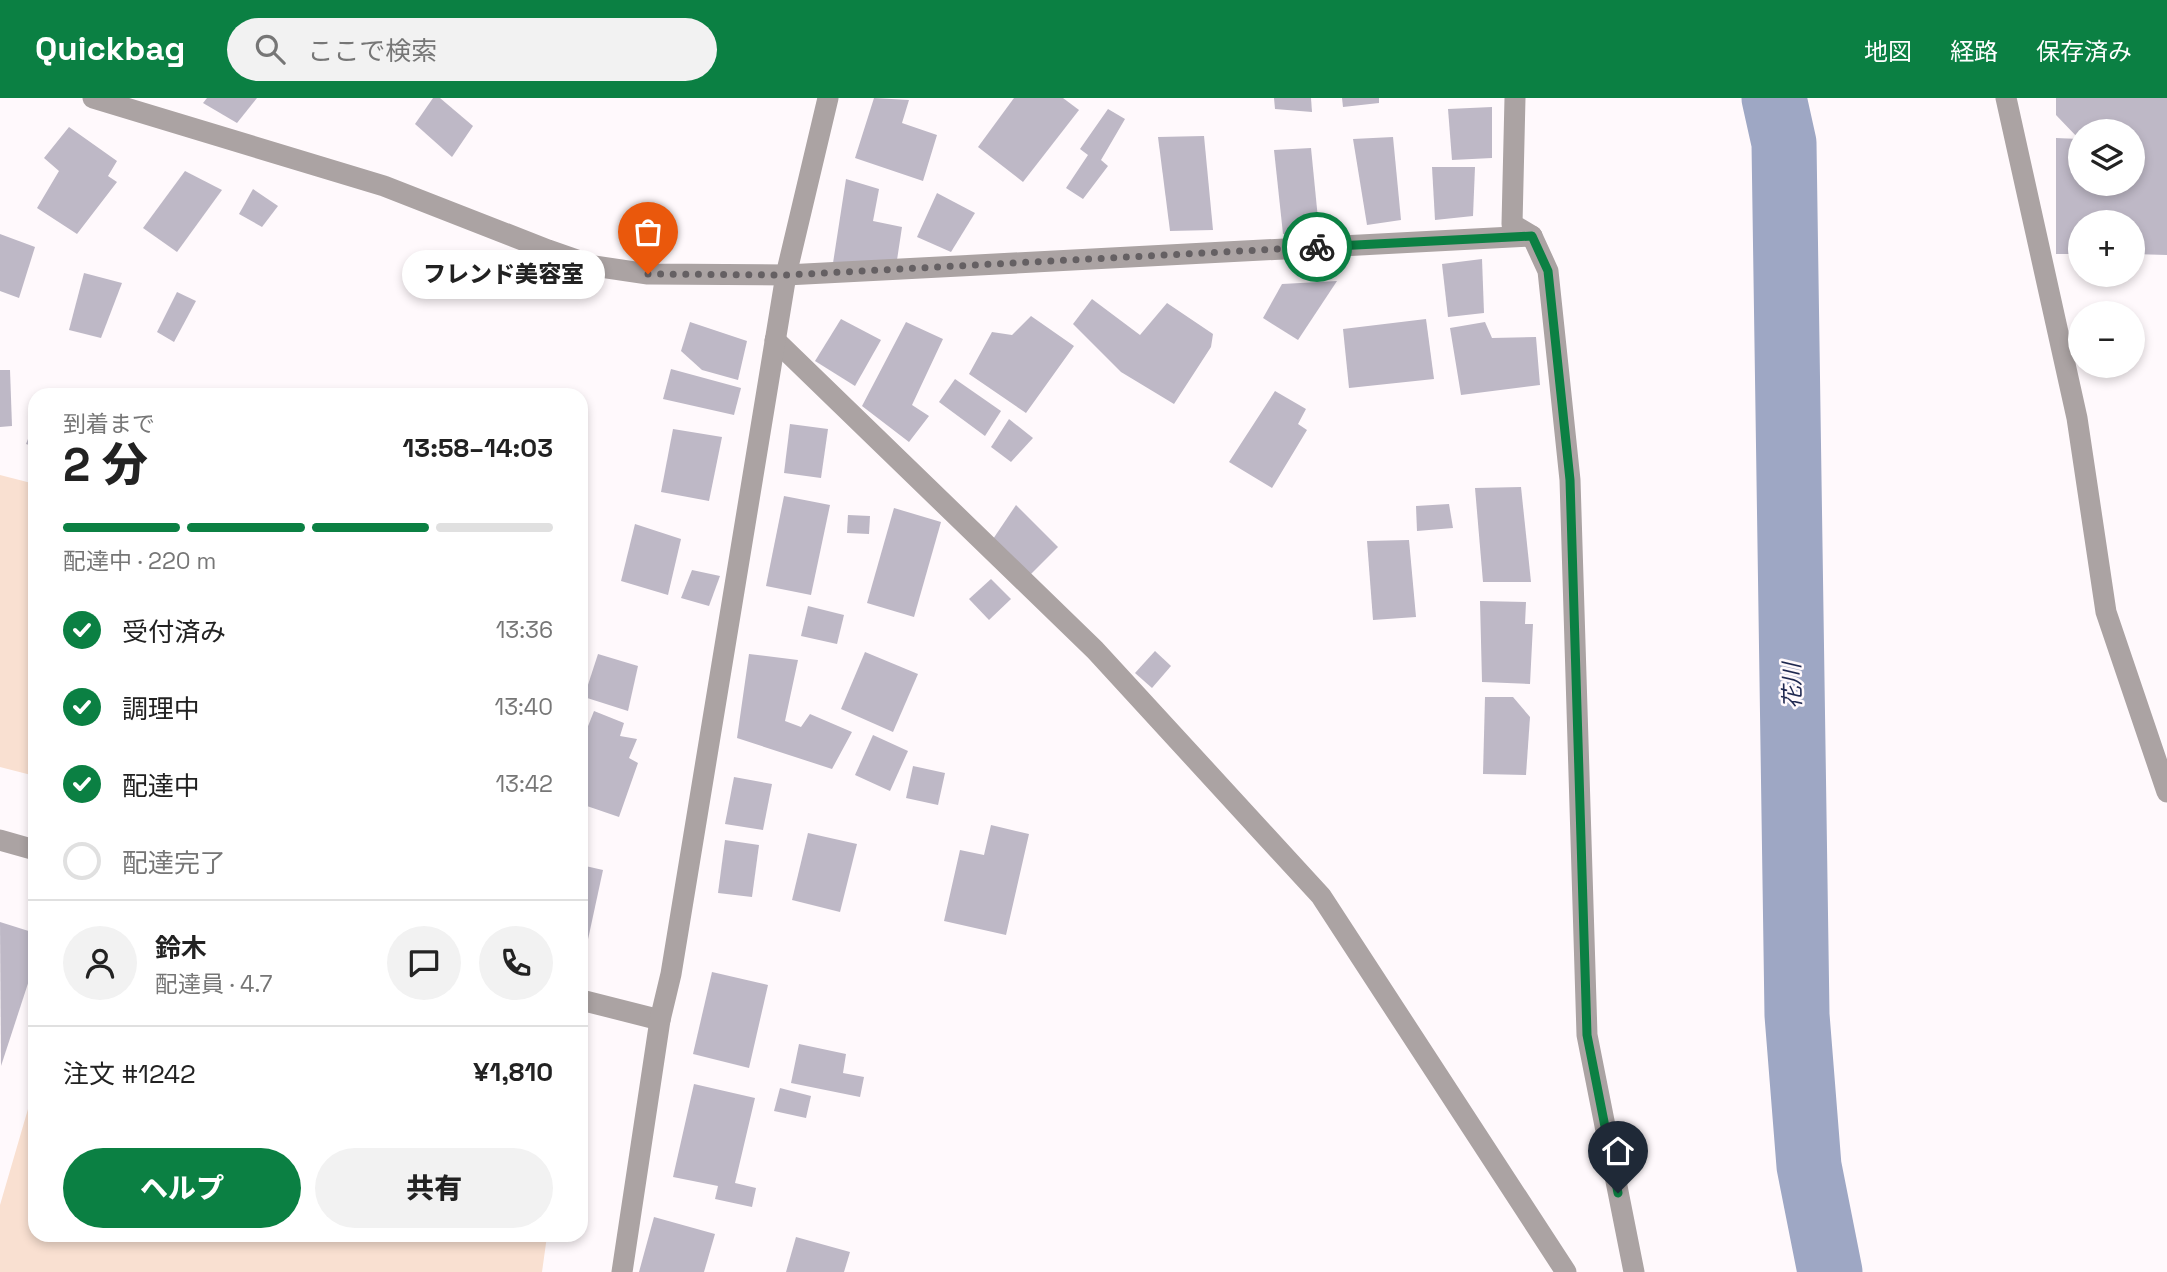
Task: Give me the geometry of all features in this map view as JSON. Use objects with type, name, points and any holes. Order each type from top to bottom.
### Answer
[{"type":"street","points":[[93,98],[384,186],[594,266],[648,274],[786,275],[1532,236]]},
{"type":"street","points":[[622,1272],[660,1020],[671,974],[786,275],[828,98]]},
{"type":"street","points":[[1515,98],[1512,224],[1532,236],[1548,271],[1570,480],[1587,1035],[1634,1272]]},
{"type":"street","points":[[2006,98],[2077,418],[2106,612],[2167,792]]},
{"type":"street","points":[[775,340],[1095,650],[1321,896],[1566,1272]]},
{"type":"street","points":[[0,840],[28,848]]},
{"type":"street","points":[[588,1002],[660,1020]]},
{"type":"shaded area","points":[[0,475],[28,482],[28,774],[0,767]]},
{"type":"shaded area","points":[[28,1109],[28,1242],[546,1242],[542,1272],[0,1272],[0,1205]]},
{"type":"building","points":[[207,98],[257,98],[237,123],[203,103]]},
{"type":"building","points":[[433,98],[440,98],[473,126],[452,157],[415,124]]},
{"type":"building","points":[[874,98],[909,100],[902,123],[937,135],[923,181],[855,158]]},
{"type":"building","points":[[1014,98],[1063,98],[1079,110],[1023,182],[978,147]]},
{"type":"building","points":[[1274,98],[1311,98],[1312,112],[1275,109]]},
{"type":"building","points":[[1342,98],[1379,98],[1379,103],[1343,107]]},
{"type":"building","points":[[2056,98],[2167,98],[2167,255],[2145,254],[2145,210],[2068,210],[2068,254],[2056,254],[2056,138],[2068,139],[2068,196],[2145,196],[2145,119],[2068,119],[2068,128],[2056,115]]},
{"type":"building","points":[[1492,107],[1492,158],[1452,160],[1448,109]]},
{"type":"building","points":[[1108,109],[1125,119],[1101,160],[1108,166],[1083,199],[1066,188],[1088,155],[1080,149]]},
{"type":"building","points":[[69,127],[117,161],[108,176],[117,182],[77,234],[37,208],[59,171],[44,158]]},
{"type":"building","points":[[1204,136],[1213,230],[1170,231],[1158,137]]},
{"type":"building","points":[[1393,137],[1401,220],[1367,225],[1353,139]]},
{"type":"building","points":[[1311,148],[1319,229],[1283,234],[1274,150]]},
{"type":"building","points":[[1432,167],[1475,167],[1473,216],[1435,220]]},
{"type":"building","points":[[185,171],[222,190],[177,252],[143,228]]},
{"type":"building","points":[[846,179],[879,189],[873,221],[902,227],[897,260],[833,263]]},
{"type":"building","points":[[253,189],[278,206],[262,227],[239,214]]},
{"type":"building","points":[[937,193],[975,213],[951,252],[917,237]]},
{"type":"building","points":[[0,234],[35,247],[19,298],[0,291]]},
{"type":"building","points":[[1482,259],[1484,313],[1448,317],[1442,264]]},
{"type":"building","points":[[84,273],[122,283],[101,338],[69,330]]},
{"type":"building","points":[[1337,281],[1298,340],[1263,318],[1282,284]]},
{"type":"building","points":[[177,292],[196,301],[174,342],[157,332]]},
{"type":"building","points":[[1092,299],[1140,335],[1167,303],[1213,334],[1211,347],[1174,404],[1121,372],[1073,324]]},
{"type":"building","points":[[1031,316],[1074,346],[1026,413],[969,374],[992,332],[1012,335]]},
{"type":"building","points":[[841,319],[881,340],[855,386],[815,361]]},
{"type":"building","points":[[1426,319],[1434,379],[1349,388],[1343,329]]},
{"type":"building","points":[[690,322],[747,341],[738,380],[702,370],[681,351]]},
{"type":"building","points":[[906,322],[943,339],[912,405],[929,416],[909,442],[862,406]]},
{"type":"building","points":[[1485,322],[1492,338],[1536,337],[1540,385],[1461,395],[1450,328]]},
{"type":"building","points":[[671,369],[741,388],[734,415],[663,399]]},
{"type":"building","points":[[0,370],[10,370],[12,426],[0,427]]},
{"type":"building","points":[[955,379],[1001,411],[985,436],[939,402]]},
{"type":"building","points":[[1275,391],[1306,409],[1298,424],[1307,430],[1272,488],[1229,462]]},
{"type":"building","points":[[1009,419],[1033,438],[1011,462],[991,447]]},
{"type":"building","points":[[790,424],[828,429],[821,478],[784,473]]},
{"type":"building","points":[[673,429],[722,437],[709,501],[661,492]]},
{"type":"building","points":[[1521,487],[1531,582],[1483,582],[1475,488]]},
{"type":"building","points":[[784,496],[830,505],[811,595],[766,586]]},
{"type":"building","points":[[1449,504],[1453,528],[1417,531],[1416,506]]},
{"type":"building","points":[[1016,505],[1058,547],[1030,575],[991,542]]},
{"type":"building","points":[[894,508],[941,522],[914,617],[867,603]]},
{"type":"building","points":[[848,515],[870,516],[869,534],[847,533]]},
{"type":"building","points":[[635,524],[681,539],[668,595],[621,581]]},
{"type":"building","points":[[1409,540],[1416,617],[1373,620],[1367,541]]},
{"type":"building","points":[[692,570],[720,576],[709,606],[681,598]]},
{"type":"building","points":[[991,579],[1011,599],[989,620],[969,599]]},
{"type":"building","points":[[1480,601],[1526,602],[1525,624],[1533,624],[1530,684],[1482,682]]},
{"type":"building","points":[[808,606],[844,615],[837,644],[801,636]]},
{"type":"building","points":[[1155,651],[1171,666],[1152,688],[1135,673]]},
{"type":"building","points":[[865,652],[918,674],[893,732],[841,709]]},
{"type":"building","points":[[598,654],[638,666],[628,711],[588,698],[588,685]]},
{"type":"building","points":[[749,654],[798,660],[785,721],[801,727],[810,714],[852,732],[832,769],[737,738]]},
{"type":"building","points":[[1485,697],[1513,697],[1530,717],[1526,775],[1483,774]]},
{"type":"building","points":[[594,711],[624,723],[620,736],[637,739],[629,758],[638,763],[619,817],[588,806],[588,726]]},
{"type":"building","points":[[873,735],[908,751],[890,791],[855,775]]},
{"type":"building","points":[[913,766],[945,773],[938,805],[906,798]]},
{"type":"building","points":[[734,777],[772,784],[763,830],[725,824]]},
{"type":"building","points":[[991,825],[1029,834],[1006,935],[944,921],[960,850],[984,855]]},
{"type":"building","points":[[808,833],[857,844],[840,912],[792,900]]},
{"type":"building","points":[[725,840],[759,845],[752,897],[718,893]]},
{"type":"building","points":[[588,867],[603,870],[588,939]]},
{"type":"building","points":[[0,922],[28,931],[28,983],[1,1066]]},
{"type":"building","points":[[712,972],[768,985],[749,1068],[693,1054]]},
{"type":"building","points":[[799,1044],[846,1054],[843,1073],[864,1077],[860,1097],[791,1083]]},
{"type":"building","points":[[694,1084],[755,1098],[735,1183],[756,1188],[752,1207],[715,1199],[718,1186],[673,1177]]},
{"type":"building","points":[[780,1088],[811,1096],[806,1118],[774,1111]]},
{"type":"building","points":[[654,1217],[715,1234],[704,1272],[639,1272]]},
{"type":"building","points":[[796,1237],[850,1252],[844,1272],[786,1272]]},
{"type":"waterway","name":"花川","points":[[1774,98],[1784,143],[1797,1015],[1809,1166],[1830,1272]]},
{"type":"way so far","points":[[648,274],[786,275],[1317,247]]},
{"type":"place","name":"フレンド美容室","points":[[648,274]]},
{"type":"route","points":[[1317,247],[1532,236],[1548,271],[1570,480],[1587,1035],[1618,1193]]}]
